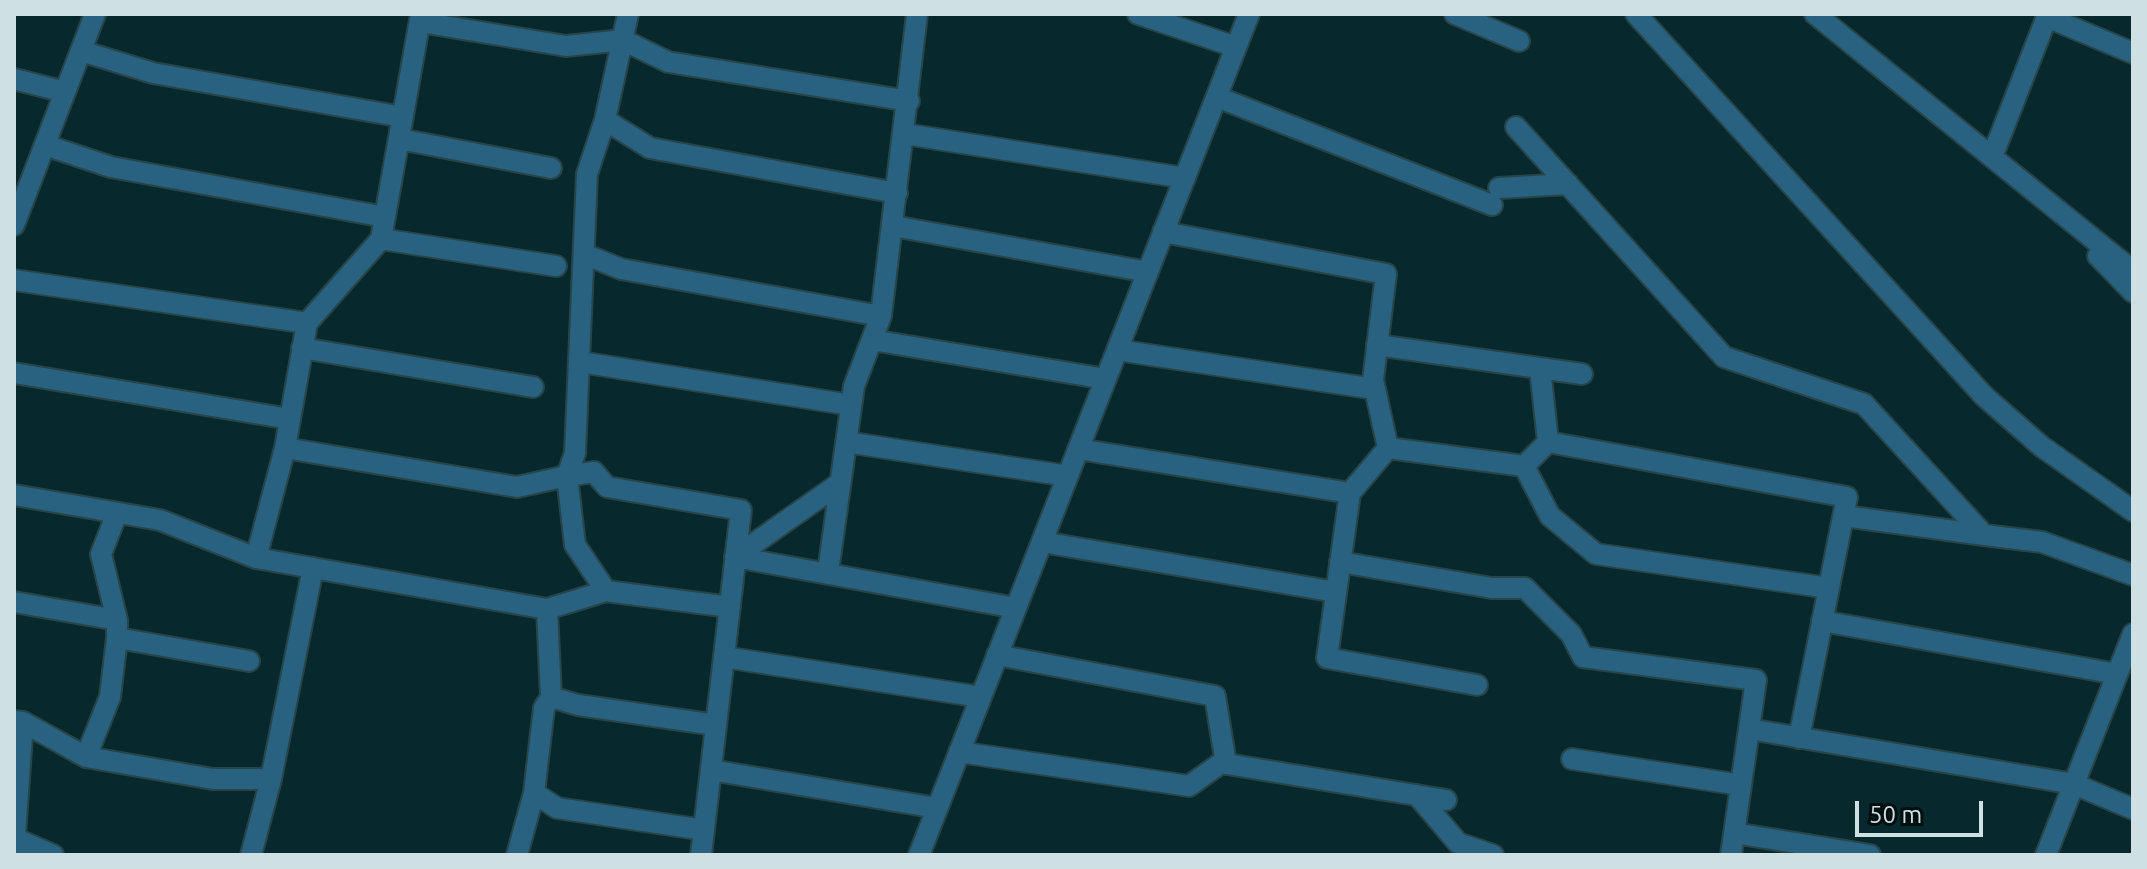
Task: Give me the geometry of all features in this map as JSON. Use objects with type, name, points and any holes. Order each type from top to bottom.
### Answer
[{"type":"street","points":[[16,215],[95,14]]},
{"type":"street","points":[[606,591],[575,545],[567,476],[575,453],[587,174],[605,120],[628,14]]},
{"type":"street","points":[[828,572],[854,386],[881,316],[917,14]]},
{"type":"street","points":[[1138,14],[1236,47]]},
{"type":"street","points":[[919,855],[1249,14]]},
{"type":"street","points":[[1455,14],[1519,41]]},
{"type":"street","points":[[1636,14],[1984,396],[2041,446],[2133,511]]},
{"type":"street","points":[[1815,14],[2133,271]]},
{"type":"street","points":[[1992,157],[2048,15],[2133,53]]},
{"type":"street","points":[[256,558],[285,448],[307,323],[381,239],[421,18],[566,46],[623,40],[668,62],[909,101]]},
{"type":"street","points":[[81,51],[153,73],[403,117]]},
{"type":"street","points":[[14,79],[65,92]]},
{"type":"street","points":[[1217,97],[1495,196],[1568,184]]},
{"type":"street","points":[[605,120],[650,148],[897,193]]},
{"type":"street","points":[[1516,127],[1724,357],[1864,404],[1984,535]]},
{"type":"street","points":[[905,134],[1185,178]]},
{"type":"street","points":[[399,139],[551,168]]},
{"type":"street","points":[[45,145],[111,167],[385,217]]},
{"type":"street","points":[[2046,201],[2133,292]]},
{"type":"street","points":[[893,226],[1148,272]]},
{"type":"street","points":[[1163,232],[1386,274],[1375,389],[1388,448]]},
{"type":"street","points":[[381,239],[556,266]]},
{"type":"street","points":[[584,254],[621,269],[881,316]]},
{"type":"street","points":[[14,280],[307,323]]},
{"type":"street","points":[[872,340],[1106,379]]},
{"type":"street","points":[[1377,345],[1582,374]]},
{"type":"street","points":[[302,348],[533,387]]},
{"type":"street","points":[[1117,350],[1375,389]]},
{"type":"street","points":[[580,362],[851,405]]},
{"type":"street","points":[[1540,368],[1548,442]]},
{"type":"street","points":[[14,373],[290,419]]},
{"type":"street","points":[[846,442],[1068,476]]},
{"type":"street","points":[[1524,466],[1548,442]]},
{"type":"street","points":[[1548,442],[1847,497],[1799,738]]},
{"type":"street","points":[[285,448],[517,487],[594,472],[607,487],[741,510],[701,855]]},
{"type":"street","points":[[1388,448],[1524,466]]},
{"type":"street","points":[[1388,448],[1350,493],[1327,658],[1477,685]]},
{"type":"street","points":[[1078,449],[1350,493]]},
{"type":"street","points":[[1524,466],[1550,516],[1596,554],[1829,588]]},
{"type":"street","points":[[735,557],[840,483]]},
{"type":"street","points":[[14,495],[160,520],[256,558],[547,609],[606,591],[730,607]]},
{"type":"street","points":[[86,757],[110,697],[117,629],[101,554],[117,513]]},
{"type":"street","points":[[1844,516],[2042,542],[2133,575]]},
{"type":"street","points":[[1042,542],[1336,592]]},
{"type":"street","points":[[735,557],[1016,608]]},
{"type":"street","points":[[1340,562],[1492,588],[1525,588],[1571,634],[1583,657],[1756,680],[1731,855]]},
{"type":"street","points":[[251,855],[271,779],[313,568]]},
{"type":"street","points":[[14,602],[249,661]]},
{"type":"street","points":[[517,855],[534,793],[544,708],[551,697],[547,609]]},
{"type":"street","points":[[1822,621],[2117,674]]},
{"type":"street","points":[[2046,855],[2132,641]]},
{"type":"street","points":[[997,655],[1215,696],[1226,764]]},
{"type":"street","points":[[724,657],[981,697]]},
{"type":"street","points":[[551,697],[578,705],[716,725]]},
{"type":"street","points":[[53,855],[15,842],[19,722],[86,757],[213,779],[271,779]]},
{"type":"street","points":[[1749,729],[2074,784],[2133,809]]},
{"type":"street","points":[[959,752],[1189,786],[1221,763],[1446,800]]},
{"type":"street","points":[[1572,759],[1741,785]]},
{"type":"street","points":[[711,770],[937,808]]},
{"type":"street","points":[[534,793],[557,808],[704,830]]},
{"type":"street","points":[[1417,795],[1458,843],[1493,855]]},
{"type":"street","points":[[1734,833],[1870,855]]}]
